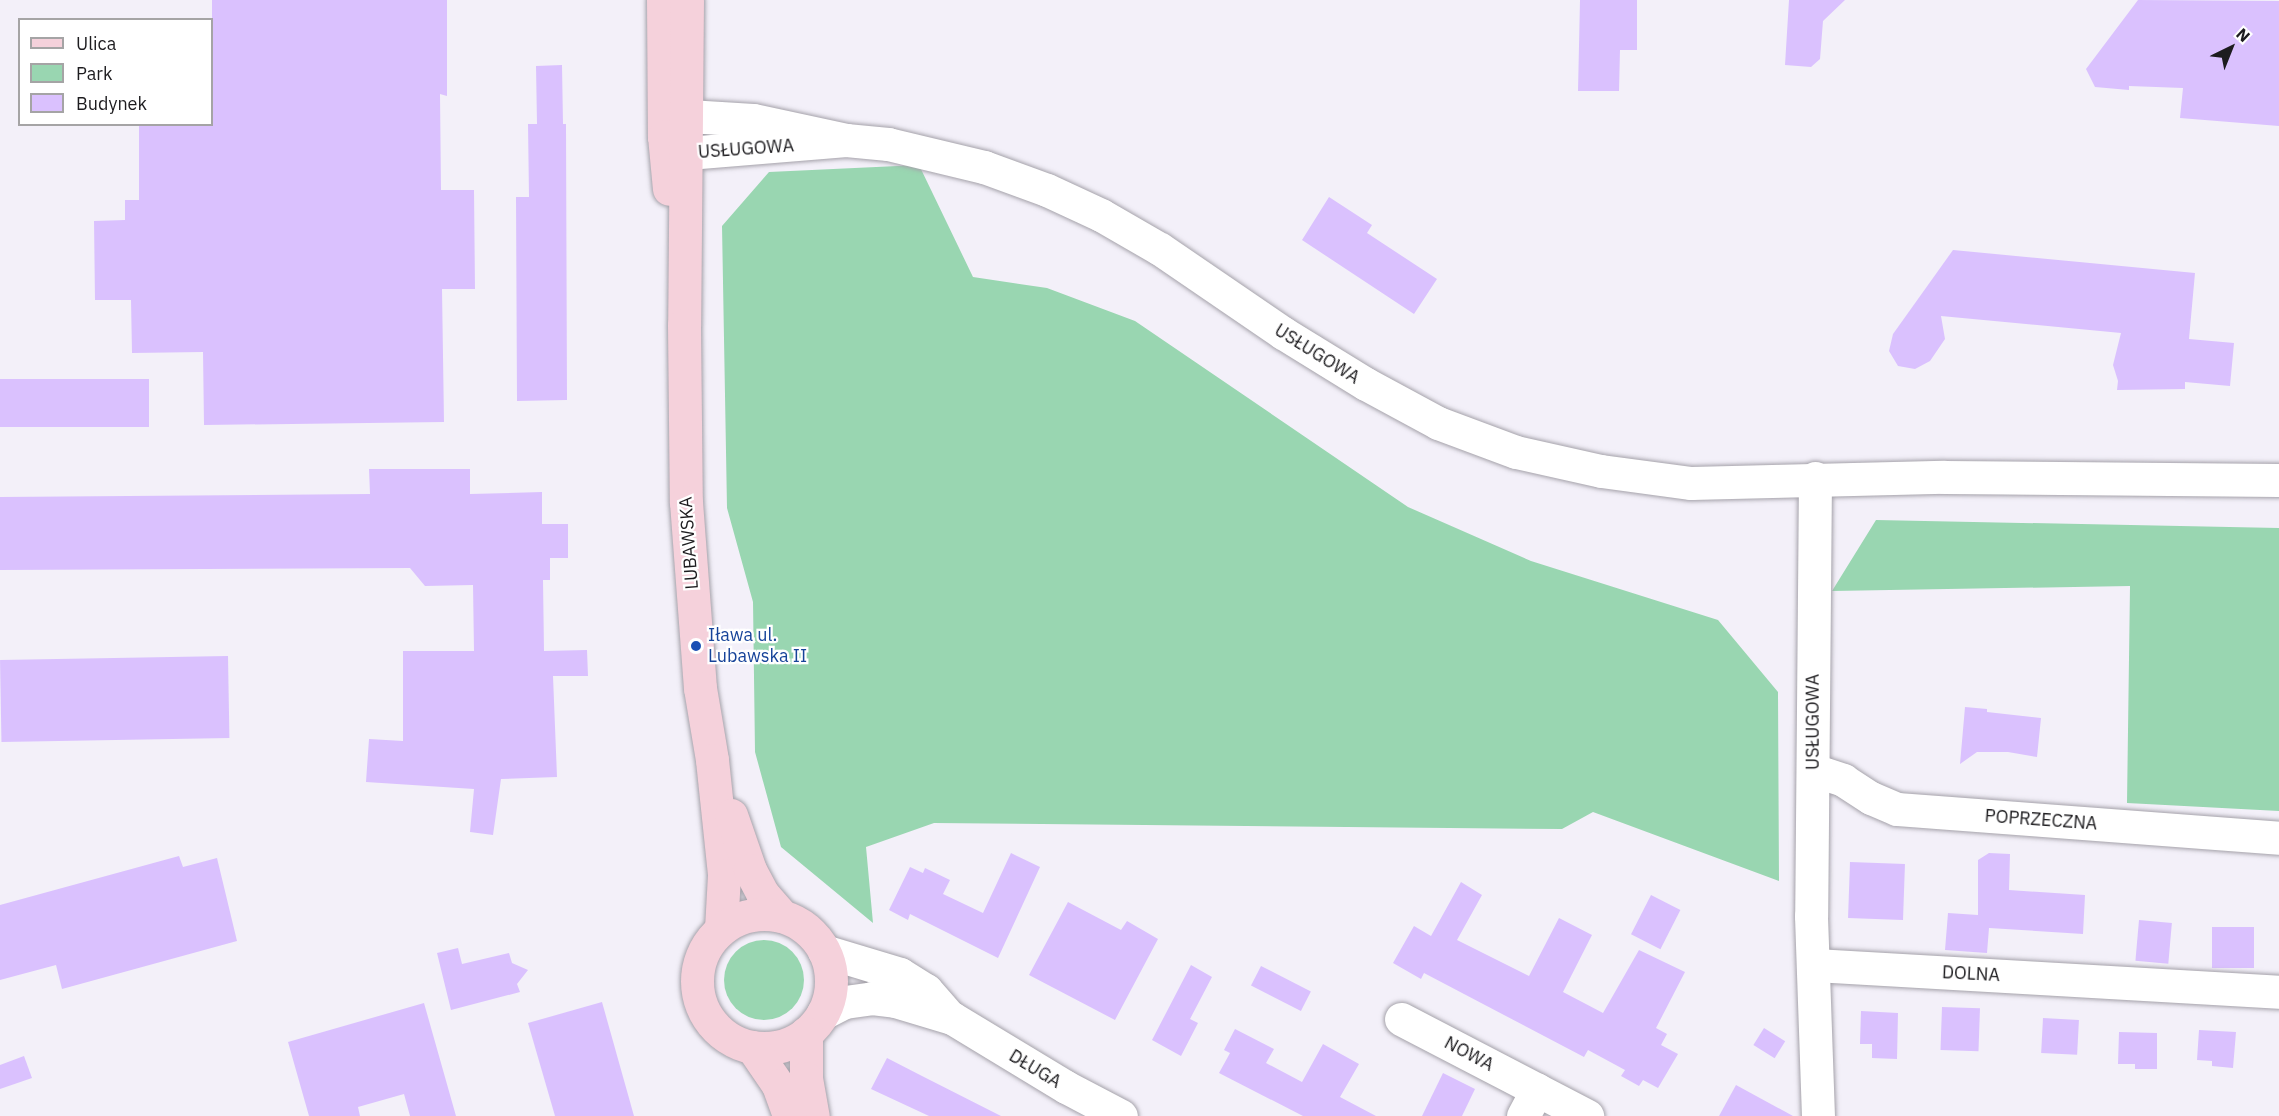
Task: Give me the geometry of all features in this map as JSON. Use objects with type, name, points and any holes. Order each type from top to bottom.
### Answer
[{"type":"main road","name":"LUBAWSKA","points":[[663,0],[680,135]]},
{"type":"main road","name":"LUBAWSKA","points":[[687,0],[680,135],[686,502],[700,688],[712,760],[724,875],[721,928]]},
{"type":"main road","name":"LUBAWSKA","points":[[712,760],[750,870],[762,893],[782,916]]},
{"type":"main road","points":[[813,1116],[806,1078],[815,1023],[831,982],[824,951],[814,935],[799,923],[766,913],[750,915],[721,928],[712,937],[699,961],[696,980],[698,998],[706,1016],[718,1030],[734,1041],[752,1047],[781,1046],[815,1023]]},
{"type":"main road","points":[[752,1047],[778,1085],[789,1116]]},
{"type":"street","name":"USŁUGOWA","points":[[680,135],[753,120],[846,140],[888,144],[984,167],[1047,190],[1101,215],[1160,249],[1283,333],[1366,384],[1438,423],[1516,452],[1601,471],[1691,483],[1815,478],[1944,477],[2279,480]]},
{"type":"street","name":"USŁUGOWA","points":[[1814,965],[1811,916],[1815,478]]},
{"type":"street","name":"POPRZECZNA","points":[[1813,770],[1843,780],[1871,798],[1897,809],[2279,838]]},
{"type":"street","name":"DŁUGA","points":[[824,951],[900,974],[926,990],[952,1018]]},
{"type":"street","name":"DOLNA","points":[[1814,965],[2279,992]]},
{"type":"street","points":[[1814,965],[1818,1116]]},
{"type":"street","name":"DŁUGA","points":[[815,1023],[845,1002],[872,998],[895,1001],[952,1018],[1066,1087],[1121,1116]]},
{"type":"street","name":"NOWA","points":[[1401,1019],[1530,1103],[1587,1116]]},
{"type":"green space","points":[[919,165],[973,277],[1047,288],[1135,321],[1408,507],[1531,561],[1718,620],[1778,692],[1779,881],[1593,812],[1562,829],[934,823],[866,847],[873,923],[781,847],[755,752],[753,602],[727,508],[722,226],[769,172]]},
{"type":"green space","points":[[1876,520],[2279,528],[2279,811],[2127,803],[2130,586],[1832,591]]},
{"type":"green space","points":[[764,940],[779,943],[792,952],[801,965],[804,980],[801,995],[792,1008],[779,1017],[764,1020],[749,1017],[736,1008],[727,995],[724,980],[727,965],[736,952],[749,943]]},
{"type":"building","points":[[212,0],[447,0],[447,96],[440,94],[441,190],[474,190],[475,289],[442,289],[444,422],[204,425],[203,352],[132,353],[131,300],[95,300],[94,221],[125,220],[125,200],[139,200],[139,126],[213,126]]},
{"type":"building","points":[[1580,0],[1637,0],[1637,50],[1620,50],[1619,91],[1578,91]]},
{"type":"building","points":[[1789,0],[1845,0],[1823,21],[1820,59],[1811,67],[1785,65]]},
{"type":"building","points":[[2138,0],[2279,1],[2279,126],[2180,118],[2183,88],[2129,86],[2129,90],[2095,87],[2086,69]]},
{"type":"building","points":[[562,65],[563,124],[566,124],[567,400],[517,401],[516,197],[529,197],[528,124],[537,124],[536,66]]},
{"type":"building","points":[[1329,197],[1372,225],[1367,233],[1437,279],[1414,314],[1302,240]]},
{"type":"building","points":[[1953,250],[2195,273],[2189,339],[2234,343],[2230,386],[2185,382],[2185,389],[2117,390],[2118,381],[2113,365],[2121,333],[1941,316],[1945,339],[1930,361],[1915,369],[1898,366],[1889,351],[1893,334]]},
{"type":"building","points":[[0,379],[149,379],[149,427],[0,427]]},
{"type":"building","points":[[369,469],[470,469],[470,494],[542,492],[542,524],[568,524],[568,558],[550,558],[550,580],[543,580],[544,651],[587,650],[588,676],[553,676],[557,777],[501,779],[493,835],[470,832],[474,789],[366,782],[369,739],[403,741],[403,651],[474,651],[473,585],[425,586],[410,568],[0,570],[0,497],[370,494]]},
{"type":"building","points":[[228,656],[229,738],[1,742],[0,660]]},
{"type":"building","points":[[1965,707],[2041,718],[2037,757],[2008,752],[1977,752],[1960,764]]},
{"type":"building","points":[[1011,853],[1040,867],[998,958],[910,914],[908,920],[889,910],[910,867],[923,873],[925,868],[950,880],[943,894],[983,913]]},
{"type":"building","points":[[1989,853],[2010,854],[2009,890],[2085,895],[2083,934],[1989,928],[1987,953],[1945,950],[1948,913],[1978,915],[1978,860]]},
{"type":"building","points":[[179,856],[183,867],[217,858],[237,941],[62,989],[56,965],[0,980],[0,905]]},
{"type":"building","points":[[1850,862],[1905,864],[1903,920],[1848,918]]},
{"type":"building","points":[[1461,882],[1482,895],[1457,940],[1529,976],[1559,918],[1592,935],[1563,992],[1603,1013],[1639,950],[1685,972],[1656,1028],[1667,1034],[1661,1045],[1678,1054],[1658,1088],[1643,1080],[1639,1086],[1621,1076],[1625,1070],[1588,1050],[1584,1057],[1424,973],[1421,979],[1393,963],[1414,926],[1431,936]]},
{"type":"building","points":[[1651,895],[1680,910],[1660,949],[1631,934]]},
{"type":"building","points":[[1068,902],[1121,930],[1127,921],[1158,939],[1115,1020],[1029,975]]},
{"type":"building","points":[[2139,920],[2172,923],[2168,964],[2135,961]]},
{"type":"building","points":[[2212,927],[2254,927],[2254,968],[2212,968]]},
{"type":"building","points":[[458,948],[462,964],[509,953],[512,963],[528,970],[517,984],[520,992],[451,1010],[437,953]]},
{"type":"building","points":[[1191,965],[1212,977],[1190,1019],[1198,1023],[1181,1056],[1152,1040]]},
{"type":"building","points":[[1261,966],[1311,991],[1301,1011],[1251,986]]},
{"type":"building","points":[[602,1002],[634,1116],[555,1116],[528,1023]]},
{"type":"building","points":[[424,1003],[456,1116],[410,1116],[404,1094],[358,1107],[360,1116],[309,1116],[288,1042]]},
{"type":"building","points":[[1942,1007],[1980,1008],[1978,1051],[1940,1050]]},
{"type":"building","points":[[1861,1011],[1898,1013],[1897,1059],[1872,1058],[1872,1044],[1860,1044]]},
{"type":"building","points":[[2043,1018],[2079,1020],[2077,1055],[2041,1053]]},
{"type":"building","points":[[1764,1028],[1785,1041],[1775,1058],[1753,1045]]},
{"type":"building","points":[[1235,1029],[1274,1049],[1266,1063],[1302,1082],[1323,1044],[1359,1064],[1340,1097],[1376,1116],[1303,1116],[1219,1073],[1230,1053],[1224,1050]]},
{"type":"building","points":[[2199,1030],[2236,1032],[2233,1068],[2212,1066],[2212,1061],[2197,1060]]},
{"type":"building","points":[[2119,1032],[2157,1033],[2157,1069],[2135,1069],[2135,1064],[2118,1064]]},
{"type":"building","points":[[24,1056],[32,1078],[0,1089],[0,1065]]},
{"type":"building","points":[[887,1058],[1001,1116],[929,1116],[871,1089]]},
{"type":"building","points":[[1443,1073],[1475,1089],[1462,1116],[1422,1116]]},
{"type":"building","points":[[1736,1085],[1793,1116],[1719,1116]]},
{"type":"place","name":"Iława ul. Lubawska II","points":[[696,646]]}]
